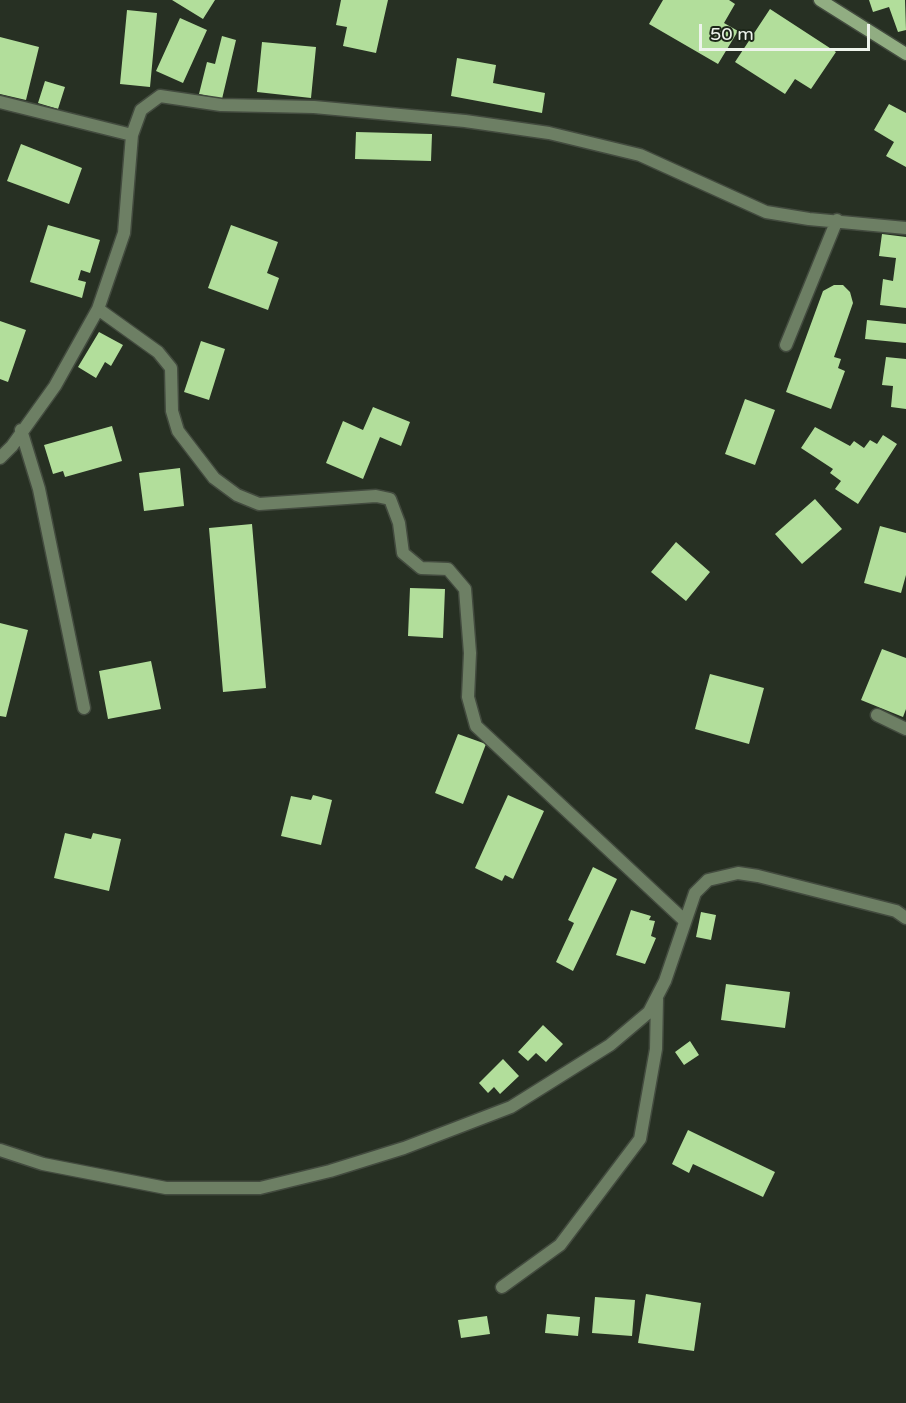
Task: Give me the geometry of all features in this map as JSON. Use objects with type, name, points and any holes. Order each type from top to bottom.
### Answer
[{"type":"main road","points":[[820,0],[906,54]]},
{"type":"street","points":[[0,458],[6,444],[21,430],[55,386],[98,309],[124,233],[132,135],[141,111],[160,96],[220,105],[314,107],[465,121],[549,133],[640,155],[766,212],[809,219],[906,228]]},
{"type":"street","points":[[0,102],[132,135]]},
{"type":"street","points":[[786,345],[837,220]]},
{"type":"street","points":[[98,309],[158,352],[171,368],[172,411],[178,431],[214,478],[237,495],[259,504],[376,496],[390,499],[399,523],[403,553],[421,568],[448,568],[465,589],[470,653],[468,697],[476,726],[685,921]]},
{"type":"street","points":[[21,430],[39,489],[84,708]]},
{"type":"street","points":[[877,715],[906,729]]},
{"type":"street","points":[[0,1150],[43,1164],[166,1188],[260,1188],[330,1171],[404,1148],[511,1107],[610,1045],[649,1012],[701,886],[719,877],[738,873],[896,911],[906,918]]},
{"type":"street","points":[[502,1287],[560,1245],[640,1139],[656,1049],[657,994]]},
{"type":"building","points":[[172,0],[215,0],[203,19]]},
{"type":"building","points":[[341,0],[388,0],[376,53],[343,46],[347,27],[336,25]]},
{"type":"building","points":[[663,0],[729,0],[735,4],[724,23],[738,31],[718,64],[649,24]]},
{"type":"building","points":[[869,0],[905,0],[906,30],[898,32],[889,7],[873,12]]},
{"type":"building","points":[[770,9],[836,52],[811,89],[795,79],[785,94],[735,62]]},
{"type":"building","points":[[127,10],[157,13],[150,87],[120,84]]},
{"type":"building","points":[[180,18],[207,30],[183,83],[156,71]]},
{"type":"building","points":[[222,36],[236,40],[222,99],[199,94],[207,62],[215,64]]},
{"type":"building","points":[[0,37],[39,47],[26,100],[0,94]]},
{"type":"building","points":[[262,42],[316,47],[311,98],[257,92]]},
{"type":"building","points":[[457,58],[496,65],[493,83],[545,93],[542,113],[451,96]]},
{"type":"building","points":[[45,81],[65,87],[58,109],[38,103]]},
{"type":"building","points":[[889,104],[906,113],[906,167],[886,156],[894,142],[874,130]]},
{"type":"building","points":[[356,132],[432,134],[431,161],[355,159]]},
{"type":"building","points":[[21,144],[82,168],[69,204],[7,181]]},
{"type":"building","points":[[48,225],[100,240],[90,273],[81,270],[78,280],[86,282],[82,298],[30,282]]},
{"type":"building","points":[[231,225],[278,242],[267,273],[279,278],[268,310],[208,288]]},
{"type":"building","points":[[882,234],[906,237],[906,308],[880,305],[883,279],[893,281],[896,258],[879,256]]},
{"type":"building","points":[[834,285],[843,285],[850,292],[853,303],[834,357],[841,359],[838,368],[845,371],[831,409],[786,392],[823,291]]},
{"type":"building","points":[[867,320],[906,324],[906,343],[865,339]]},
{"type":"building","points":[[0,321],[26,330],[8,382],[0,379]]},
{"type":"building","points":[[99,332],[123,345],[111,366],[105,362],[96,378],[78,367]]},
{"type":"building","points":[[201,341],[225,349],[209,400],[184,392]]},
{"type":"building","points":[[886,357],[906,359],[906,409],[891,407],[893,386],[882,385]]},
{"type":"building","points":[[745,399],[775,410],[755,465],[725,454]]},
{"type":"building","points":[[373,407],[410,422],[401,446],[380,437],[363,479],[326,463],[343,421],[363,430]]},
{"type":"building","points":[[112,426],[122,461],[65,477],[63,471],[53,474],[44,445]]},
{"type":"building","points":[[815,427],[850,446],[854,441],[864,448],[870,440],[877,444],[883,435],[897,444],[858,504],[835,489],[841,481],[830,473],[833,469],[801,448]]},
{"type":"building","points":[[180,468],[184,506],[144,511],[139,473]]},
{"type":"building","points":[[815,499],[842,529],[802,564],[775,534]]},
{"type":"building","points":[[252,524],[266,688],[223,692],[209,528]]},
{"type":"building","points":[[880,526],[906,533],[906,575],[901,593],[864,583]]},
{"type":"building","points":[[676,542],[710,572],[686,601],[651,572]]},
{"type":"building","points":[[410,588],[445,589],[443,638],[408,636]]},
{"type":"building","points":[[0,623],[28,630],[6,717],[0,716]]},
{"type":"building","points":[[882,649],[906,658],[906,709],[903,717],[861,700]]},
{"type":"building","points":[[151,661],[161,709],[108,719],[99,671]]},
{"type":"building","points":[[710,674],[764,688],[749,744],[695,729]]},
{"type":"building","points":[[458,734],[486,744],[463,804],[435,793]]},
{"type":"building","points":[[313,795],[332,800],[321,845],[281,836],[291,796],[311,800]]},
{"type":"building","points":[[508,795],[544,811],[513,879],[505,875],[502,881],[475,868]]},
{"type":"building","points":[[65,833],[91,839],[93,833],[121,839],[109,891],[54,878]]},
{"type":"building","points":[[593,867],[617,879],[573,971],[556,962],[574,923],[568,920]]},
{"type":"building","points":[[631,910],[651,916],[649,920],[655,921],[651,936],[656,938],[645,964],[616,955]]},
{"type":"building","points":[[701,912],[716,915],[711,940],[696,937]]},
{"type":"building","points":[[726,984],[790,992],[785,1028],[721,1020]]},
{"type":"building","points":[[543,1025],[563,1044],[546,1062],[536,1053],[528,1061],[518,1052]]},
{"type":"building","points":[[690,1041],[699,1055],[684,1065],[675,1052]]},
{"type":"building","points":[[503,1059],[519,1076],[500,1094],[494,1087],[488,1093],[479,1083]]},
{"type":"building","points":[[688,1130],[775,1172],[763,1197],[693,1164],[689,1173],[672,1164]]},
{"type":"building","points":[[646,1294],[701,1303],[694,1351],[638,1343]]},
{"type":"building","points":[[595,1297],[635,1300],[632,1336],[592,1333]]},
{"type":"building","points":[[547,1314],[580,1317],[578,1336],[545,1333]]},
{"type":"building","points":[[487,1316],[490,1334],[461,1338],[458,1320]]}]
